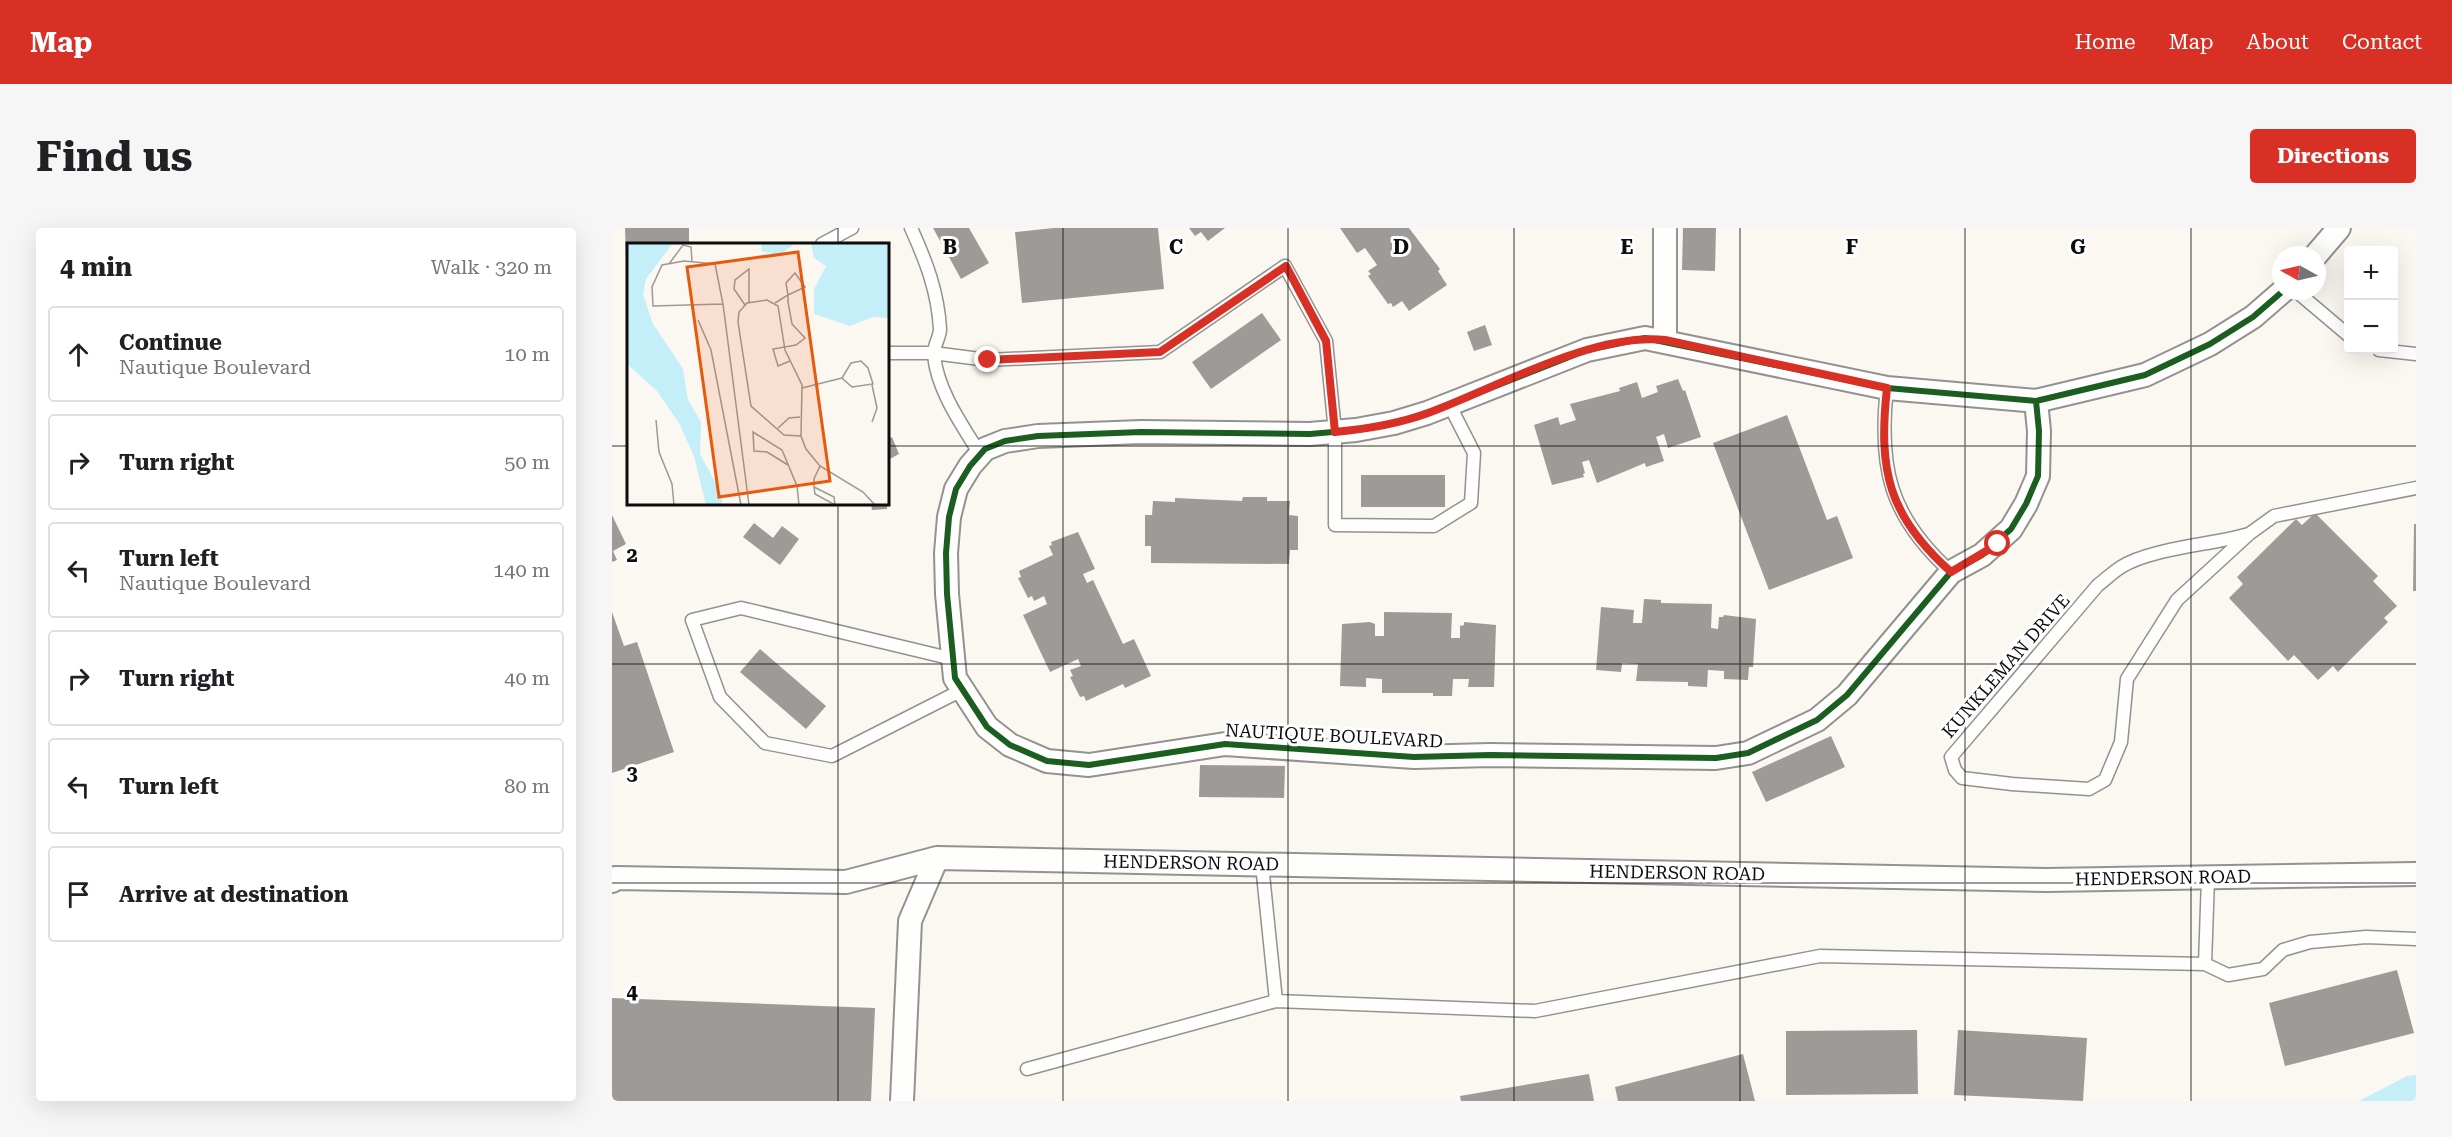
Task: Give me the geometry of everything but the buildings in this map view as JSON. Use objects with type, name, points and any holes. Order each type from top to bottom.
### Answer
[{"type":"street","points":[[1665,228],[1665,340]]},
{"type":"street","points":[[2324,246],[2339,228]]},
{"type":"street","name":"NAUTIQUE BOULEVARD","points":[[2036,401],[2039,432],[2038,476],[2026,504],[2011,529],[1998,544],[1951,572],[1847,694],[1818,720],[1748,753],[1716,758],[1490,755],[1414,757],[1225,744],[1089,765],[1047,760],[1010,745],[987,727],[955,678],[946,594],[949,517],[956,489],[980,454],[985,449],[1005,441],[1038,436],[1141,432],[1262,434],[1335,432],[1394,423],[1587,350],[1645,338],[1665,340],[1887,388],[2036,401],[2087,391],[2145,375],[2210,344],[2253,317],[2273,300]]},
{"type":"street","points":[[902,1101],[910,921],[937,858]]},
{"type":"street","name":"HENDERSON ROAD","points":[[612,881],[615,878],[846,882],[937,858],[2036,880],[2416,874]]},
{"type":"lane","points":[[824,243],[852,228]]},
{"type":"lane","points":[[911,228],[936,288],[940,332],[933,352],[938,375],[959,420],[980,454]]},
{"type":"lane","points":[[890,353],[933,352],[988,360],[1160,352],[1286,266],[1326,341],[1335,432],[1335,525],[1434,526],[1471,504],[1474,453],[1449,404]]},
{"type":"lane","points":[[2306,300],[2344,331]]},
{"type":"lane","points":[[2398,352],[2416,354]]},
{"type":"lane","points":[[1887,388],[1883,451],[1887,478],[1897,505],[1910,528],[1926,549],[1951,572]]},
{"type":"lane","name":"KUNKLEMAN DRIVE","points":[[2249,534],[2223,542],[2145,557],[2114,573],[2085,600],[1951,757],[1955,770],[1962,778],[2012,784],[2089,789],[2106,780],[2121,742],[2127,679],[2177,600],[2249,534],[2274,516],[2416,488]]},
{"type":"lane","points":[[953,659],[741,608],[692,620],[720,697],[765,743],[832,756],[962,690]]},
{"type":"lane","points":[[1262,865],[1276,1001]]},
{"type":"lane","points":[[2205,964],[2208,878]]},
{"type":"lane","points":[[1027,1069],[1276,1001],[1535,1011],[1820,956],[2205,964],[2228,975],[2263,969],[2283,950],[2310,942],[2366,937],[2416,939]]},
{"type":"water","points":[[2416,1075],[2416,1101],[2359,1101],[2407,1076]]},
{"type":"cycle path","points":[[2036,401],[2145,375],[2210,344],[2253,317],[2273,300]]},
{"type":"cycle path","points":[[1645,338],[1887,388],[2036,401],[2039,431],[2038,476],[2026,504],[2011,529],[1982,555],[1951,572],[1847,695],[1817,720],[1748,753],[1716,758],[1490,755],[1414,757],[1225,744],[1089,765],[1047,761],[1010,745],[987,727],[955,678],[947,594],[946,553],[949,517],[956,489],[970,466],[985,449],[1005,441],[1038,436],[1141,432],[1310,434],[1356,430],[1394,423],[1427,413],[1587,350],[1645,338]]},
{"type":"route","points":[[988,360],[1160,352],[1286,266],[1326,341],[1335,432],[1394,423],[1427,413],[1587,350],[1645,338],[1665,340],[1887,388],[1883,421],[1883,451],[1887,478],[1897,505],[1910,528],[1926,549],[1951,572],[1998,544]]}]
